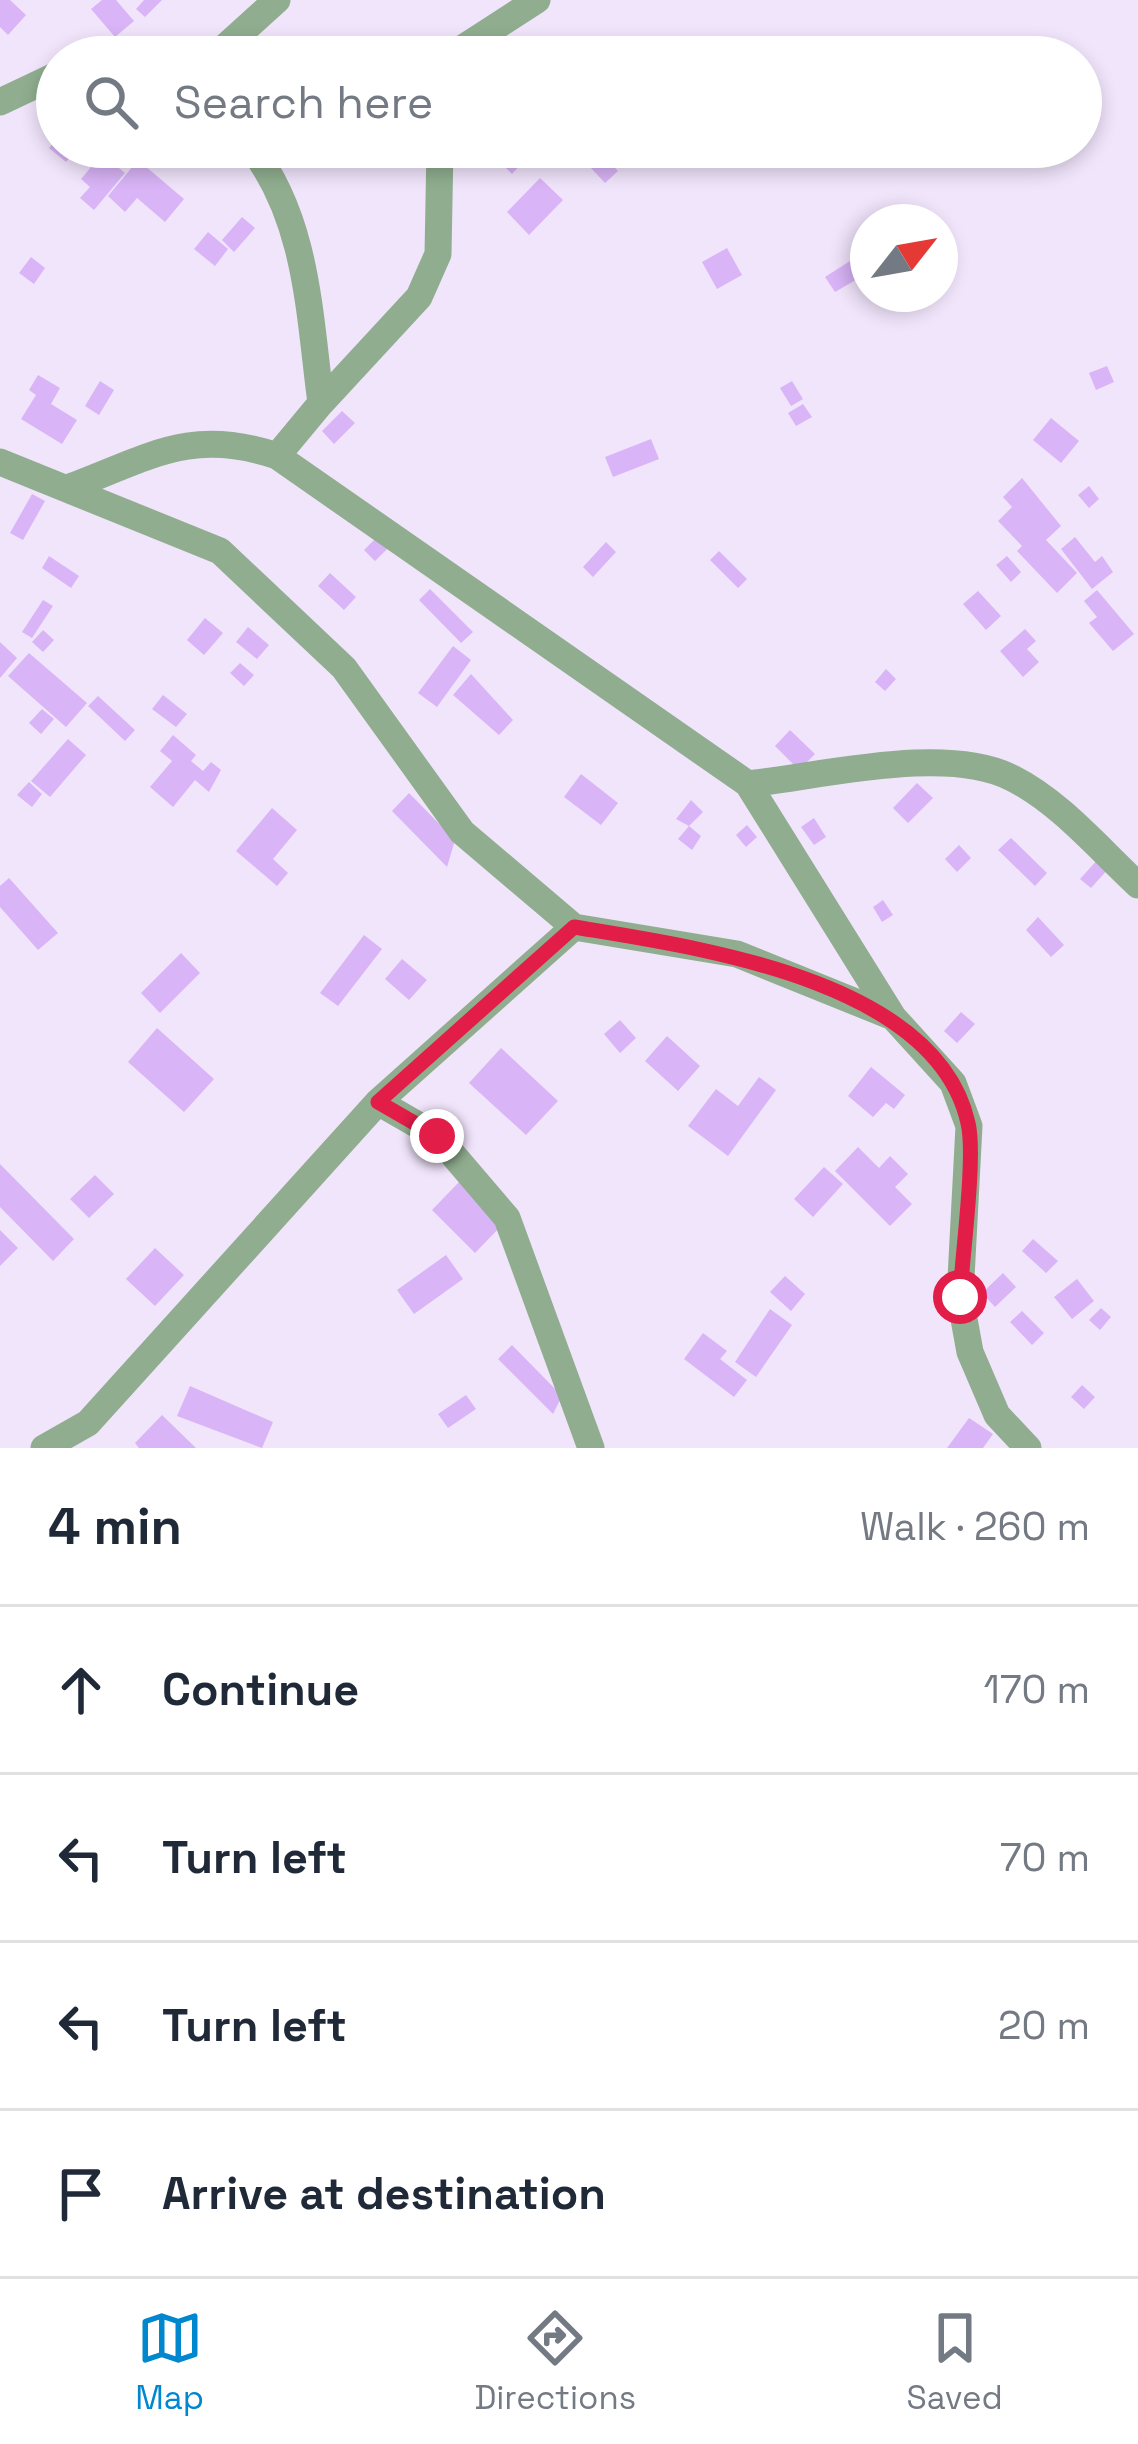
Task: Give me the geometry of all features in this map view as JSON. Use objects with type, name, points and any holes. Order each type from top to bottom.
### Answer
[{"type":"street","points":[[237,36],[277,0]]},
{"type":"street","points":[[481,36],[537,0]]},
{"type":"street","points":[[0,102],[36,85]]},
{"type":"street","points":[[267,168],[298,236],[321,403]]},
{"type":"street","points":[[277,457],[419,297],[439,254],[440,168]]},
{"type":"street","points":[[70,487],[194,441],[236,442],[277,457],[748,784],[893,1017],[952,1083],[969,1126],[960,1297],[970,1352],[998,1415],[1028,1448]]},
{"type":"street","points":[[0,462],[220,551],[344,668],[462,832],[574,927],[737,954],[893,1017]]},
{"type":"street","points":[[748,784],[961,761],[1011,777],[1051,804],[1138,885]]},
{"type":"street","points":[[44,1448],[88,1423],[378,1102],[574,927]]},
{"type":"street","points":[[378,1102],[437,1136],[507,1218],[591,1448]]},
{"type":"building","points":[[0,0],[10,0],[26,15],[8,35],[0,27]]},
{"type":"building","points":[[102,0],[116,0],[134,21],[114,36],[91,9]]},
{"type":"building","points":[[144,0],[162,0],[145,17],[136,9]]},
{"type":"building","points":[[90,168],[119,168],[125,173],[94,210],[80,198],[90,187],[81,179]]},
{"type":"building","points":[[131,168],[147,168],[184,199],[165,222],[137,198],[125,212],[108,196]]},
{"type":"building","points":[[591,168],[618,171],[605,183]]},
{"type":"building","points":[[540,178],[563,200],[529,235],[507,212]]},
{"type":"building","points":[[242,217],[255,228],[234,252],[222,240]]},
{"type":"building","points":[[208,232],[228,249],[215,266],[194,249]]},
{"type":"building","points":[[727,248],[742,275],[717,289],[702,262]]},
{"type":"building","points":[[31,257],[45,268],[34,284],[19,273]]},
{"type":"building","points":[[850,261],[850,283],[835,292],[825,277]]},
{"type":"building","points":[[1107,366],[1114,382],[1096,390],[1089,373]]},
{"type":"building","points":[[38,375],[60,388],[51,404],[77,420],[62,444],[21,419],[36,395],[29,390]]},
{"type":"building","points":[[100,381],[114,390],[99,415],[85,406]]},
{"type":"building","points":[[792,381],[803,399],[791,406],[780,388]]},
{"type":"building","points":[[803,404],[812,417],[796,426],[788,413]]},
{"type":"building","points":[[342,411],[355,423],[334,444],[322,431]]},
{"type":"building","points":[[1051,418],[1079,441],[1061,463],[1033,440]]},
{"type":"building","points":[[651,439],[659,459],[613,477],[605,457]]},
{"type":"building","points":[[1022,478],[1061,526],[1046,540],[1077,573],[1057,593],[1017,551],[1022,546],[998,521],[1012,507],[1003,497]]},
{"type":"building","points":[[1089,486],[1099,499],[1089,508],[1078,495]]},
{"type":"building","points":[[32,494],[45,501],[23,540],[10,533]]},
{"type":"building","points":[[378,536],[389,547],[375,561],[364,550]]},
{"type":"building","points":[[1075,537],[1095,562],[1102,556],[1113,572],[1092,589],[1061,549]]},
{"type":"building","points":[[606,542],[616,552],[593,577],[583,567]]},
{"type":"building","points":[[719,551],[747,579],[738,588],[710,560]]},
{"type":"building","points":[[49,556],[79,576],[71,588],[42,568]]},
{"type":"building","points":[[1007,556],[1021,572],[1011,582],[996,565]]},
{"type":"building","points":[[330,573],[356,597],[344,610],[318,586]]},
{"type":"building","points":[[430,589],[473,632],[461,643],[419,600]]},
{"type":"building","points":[[1097,590],[1134,634],[1113,651],[1089,623],[1097,617],[1084,601]]},
{"type":"building","points":[[978,591],[1001,616],[986,630],[963,604]]},
{"type":"building","points":[[43,600],[53,606],[32,638],[22,632]]},
{"type":"building","points":[[205,618],[223,633],[204,655],[187,640]]},
{"type":"building","points":[[248,627],[269,645],[257,659],[236,642]]},
{"type":"building","points":[[1025,629],[1036,641],[1027,649],[1039,662],[1023,677],[1000,651]]},
{"type":"building","points":[[43,630],[54,640],[43,652],[32,642]]},
{"type":"building","points":[[0,642],[17,658],[0,678]]},
{"type":"building","points":[[453,646],[471,660],[437,707],[418,693]]},
{"type":"building","points":[[29,653],[87,703],[66,727],[8,676]]},
{"type":"building","points":[[240,663],[254,675],[244,686],[230,673]]},
{"type":"building","points":[[886,669],[896,679],[885,691],[875,682]]},
{"type":"building","points":[[471,674],[513,720],[499,735],[453,695]]},
{"type":"building","points":[[163,695],[187,714],[176,727],[152,709]]},
{"type":"building","points":[[98,696],[135,730],[125,741],[88,706]]},
{"type":"building","points":[[42,709],[54,719],[41,734],[29,723]]},
{"type":"building","points":[[790,730],[815,754],[799,770],[775,746]]},
{"type":"building","points":[[173,735],[196,755],[191,761],[203,771],[211,762],[221,770],[209,792],[195,780],[173,807],[150,787],[172,761],[160,751]]},
{"type":"building","points":[[68,739],[86,755],[50,797],[31,781]]},
{"type":"building","points":[[581,774],[618,803],[601,825],[564,797]]},
{"type":"building","points":[[29,782],[42,794],[32,807],[17,795]]},
{"type":"building","points":[[917,783],[933,798],[908,823],[893,808]]},
{"type":"building","points":[[409,793],[455,840],[447,867],[392,811]]},
{"type":"building","points":[[691,800],[703,812],[689,826],[676,819]]},
{"type":"building","points":[[272,808],[297,830],[273,859],[288,873],[277,886],[236,851]]},
{"type":"building","points":[[814,818],[826,837],[814,845],[801,827]]},
{"type":"building","points":[[747,825],[757,837],[746,847],[736,835]]},
{"type":"building","points":[[689,826],[701,836],[692,850],[678,839]]},
{"type":"building","points":[[1011,838],[1047,873],[1035,886],[998,850]]},
{"type":"building","points":[[959,845],[971,858],[957,872],[945,859]]},
{"type":"building","points":[[1099,858],[1110,867],[1091,888],[1080,879]]},
{"type":"building","points":[[9,878],[58,933],[38,950],[0,907],[0,886]]},
{"type":"building","points":[[883,900],[893,915],[882,922],[873,907]]},
{"type":"building","points":[[1038,917],[1064,945],[1051,957],[1026,930]]},
{"type":"building","points":[[364,935],[382,949],[338,1006],[320,993]]},
{"type":"building","points":[[181,953],[200,973],[160,1013],[141,993]]},
{"type":"building","points":[[402,959],[427,980],[409,1000],[385,979]]},
{"type":"building","points":[[961,1012],[975,1024],[957,1043],[944,1031]]},
{"type":"building","points":[[620,1020],[636,1038],[620,1053],[604,1034]]},
{"type":"building","points":[[157,1028],[214,1079],[184,1112],[128,1062]]},
{"type":"building","points":[[667,1036],[700,1066],[678,1091],[645,1061]]},
{"type":"building","points":[[501,1048],[558,1101],[526,1135],[469,1083]]},
{"type":"building","points":[[871,1067],[905,1095],[894,1109],[886,1103],[873,1117],[848,1096]]},
{"type":"building","points":[[759,1077],[776,1090],[728,1156],[688,1126],[716,1089],[738,1106]]},
{"type":"building","points":[[858,1147],[879,1168],[890,1156],[908,1174],[895,1187],[912,1204],[890,1226],[835,1171]]},
{"type":"building","points":[[0,1164],[74,1239],[53,1261],[0,1207]]},
{"type":"building","points":[[824,1167],[843,1184],[813,1217],[794,1199]]},
{"type":"building","points":[[95,1175],[114,1194],[89,1218],[70,1199]]},
{"type":"building","points":[[460,1181],[503,1224],[475,1253],[432,1210]]},
{"type":"building","points":[[0,1230],[18,1248],[0,1266]]},
{"type":"building","points":[[1033,1239],[1058,1261],[1046,1273],[1022,1251]]},
{"type":"building","points":[[155,1248],[184,1275],[155,1306],[126,1279]]},
{"type":"building","points":[[446,1255],[463,1279],[414,1314],[397,1290]]},
{"type":"building","points":[[1003,1273],[1016,1287],[995,1307],[982,1293]]},
{"type":"building","points":[[785,1276],[805,1294],[791,1311],[770,1292]]},
{"type":"building","points":[[1077,1279],[1094,1301],[1072,1319],[1054,1297]]},
{"type":"building","points":[[1101,1308],[1111,1317],[1100,1330],[1089,1320]]},
{"type":"building","points":[[770,1309],[792,1325],[756,1377],[735,1362]]},
{"type":"building","points":[[1022,1311],[1044,1333],[1032,1345],[1010,1322]]},
{"type":"building","points":[[703,1333],[727,1351],[720,1359],[747,1380],[734,1397],[684,1359]]},
{"type":"building","points":[[512,1345],[562,1396],[553,1414],[498,1359]]},
{"type":"building","points":[[1082,1385],[1095,1397],[1084,1409],[1071,1397]]},
{"type":"building","points":[[190,1386],[273,1422],[262,1448],[177,1416]]},
{"type":"building","points":[[466,1395],[476,1409],[448,1428],[438,1414]]},
{"type":"building","points":[[162,1415],[196,1448],[139,1448],[135,1443]]},
{"type":"building","points":[[969,1418],[993,1434],[983,1448],[947,1448]]},
{"type":"route","points":[[437,1136],[378,1102],[574,927],[737,954],[893,1017],[952,1083],[969,1126],[960,1297]]}]
